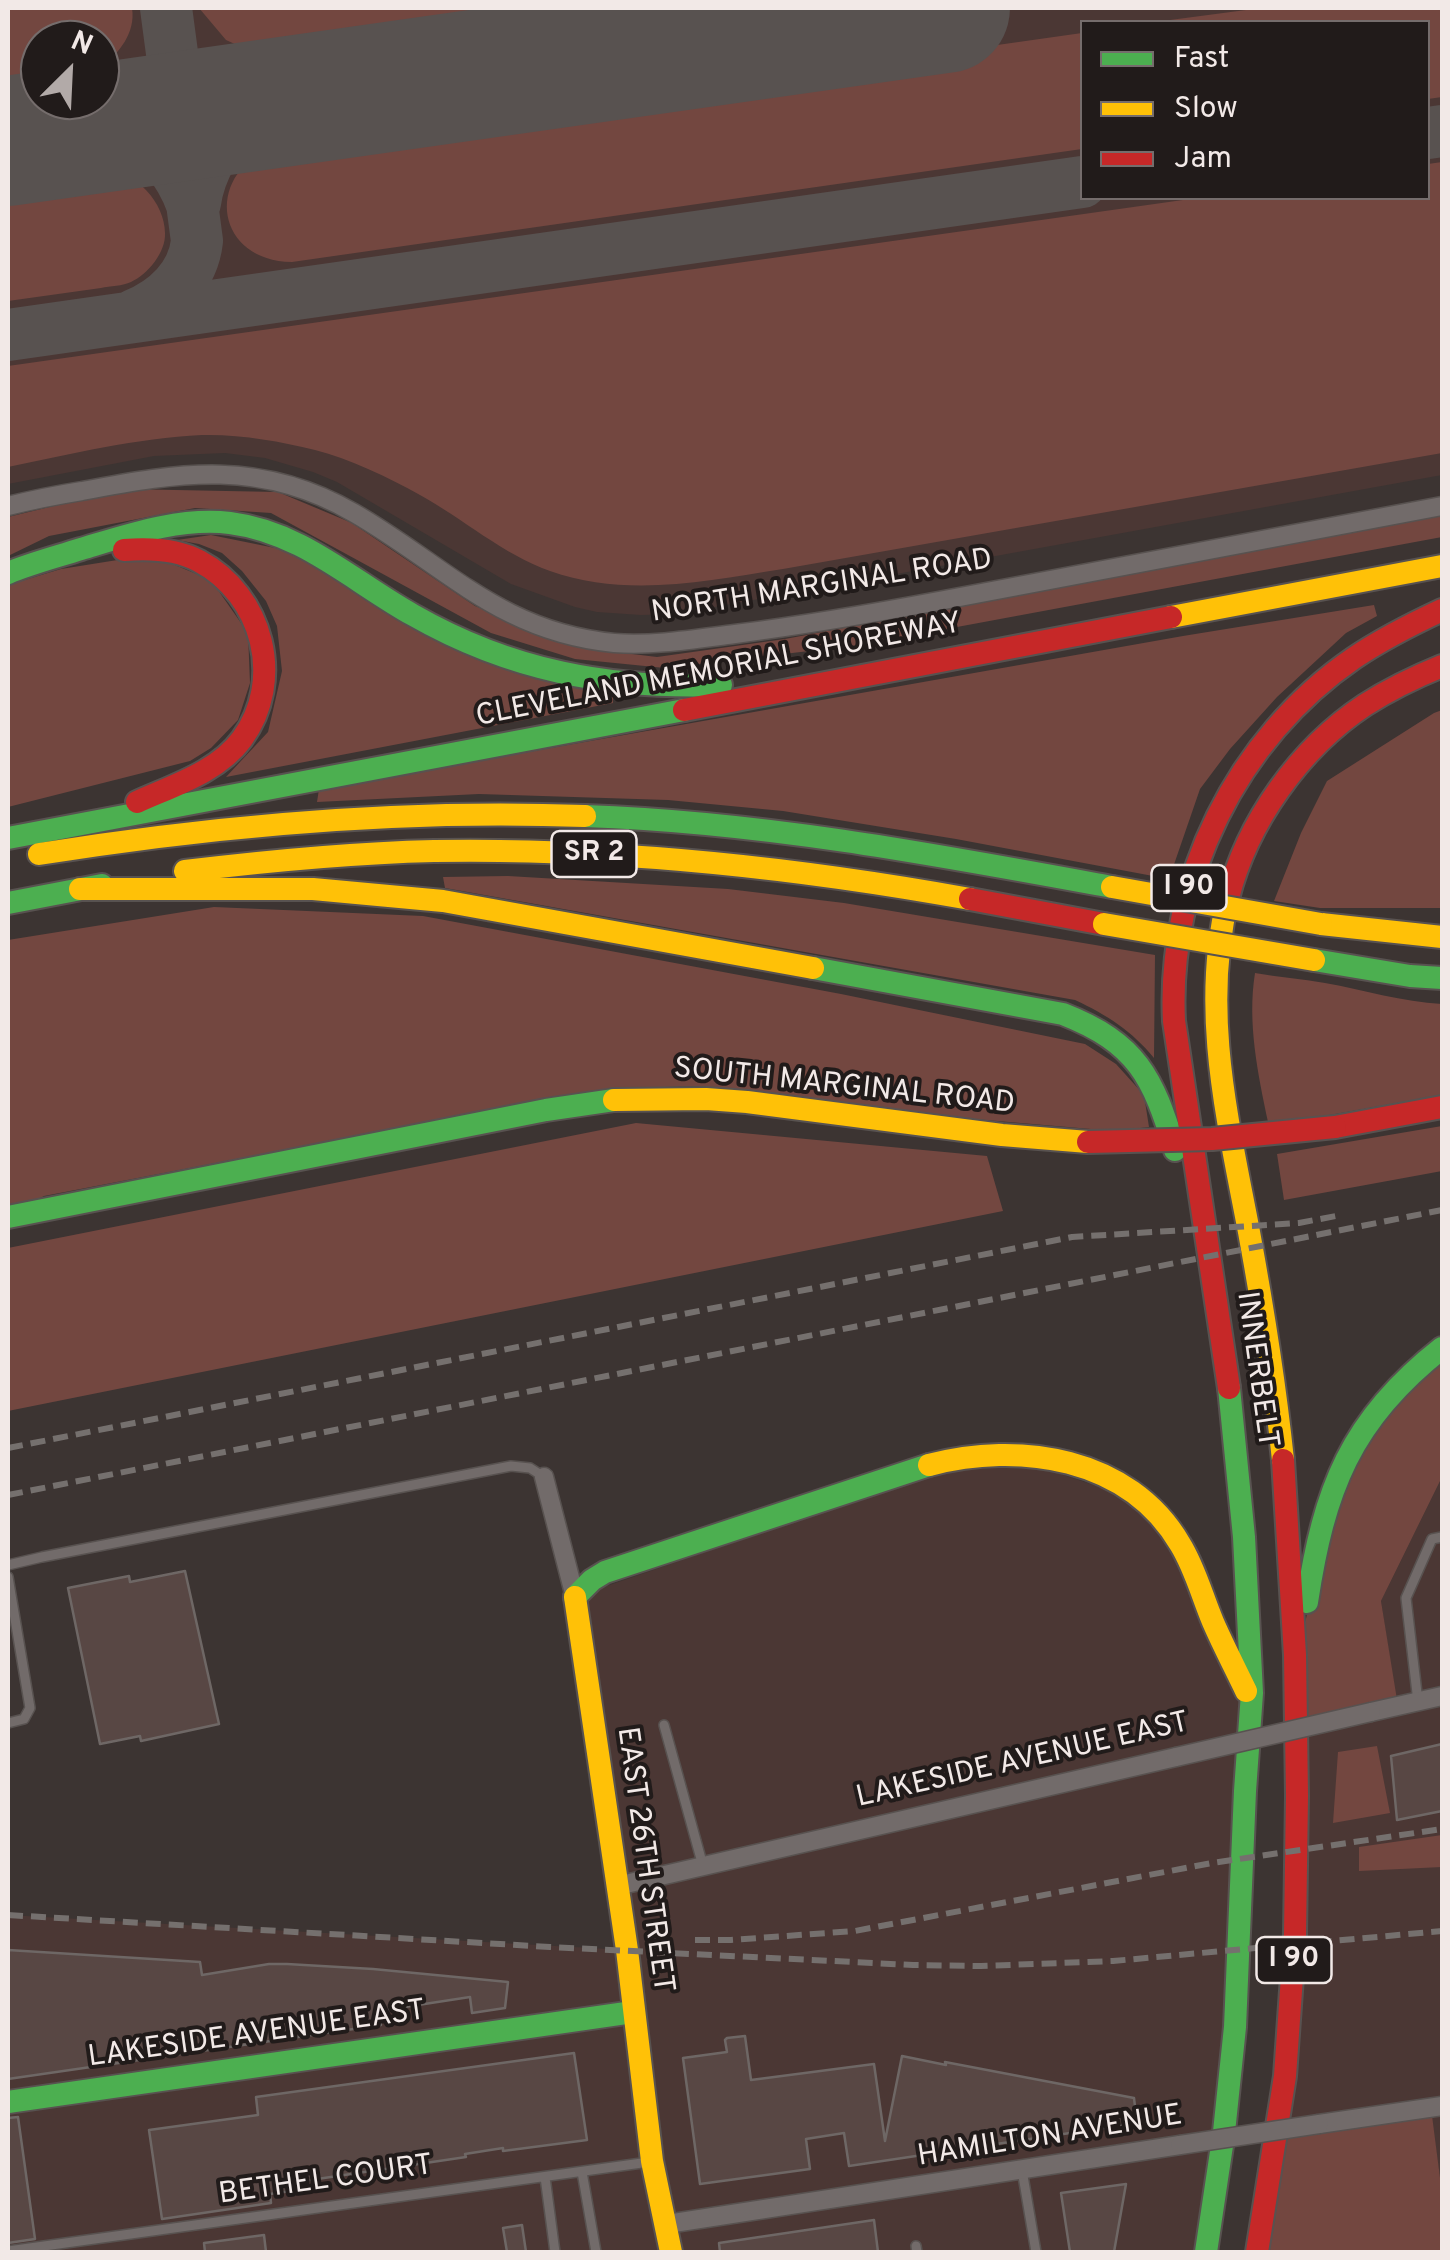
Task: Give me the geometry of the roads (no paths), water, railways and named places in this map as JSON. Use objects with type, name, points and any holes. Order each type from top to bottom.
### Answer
[{"type":"main road","points":[[8,573],[155,529],[227,523],[262,530],[309,547],[443,632],[496,655],[552,672],[651,687],[860,676]]},
{"type":"main road","points":[[57,557],[142,549],[197,559],[238,590],[263,639],[264,690],[255,717],[230,752],[204,770],[96,822]]},
{"type":"main road","name":"CLEVELAND MEMORIAL SHOREWAY","points":[[8,838],[1442,566]]},
{"type":"main road","name":"INNERBELT","points":[[1206,2252],[1232,2065],[1252,1702],[1240,1490],[1226,1367],[1181,1076],[1174,1006],[1177,949],[1199,854],[1245,765],[1288,713],[1331,674],[1405,626],[1442,610]]},
{"type":"main road","name":"INNERBELT","points":[[1257,2252],[1291,2020],[1296,1905],[1296,1666],[1287,1509],[1270,1353],[1215,1047],[1213,992],[1222,924],[1240,858],[1294,769],[1317,744],[1371,700],[1442,666]]},
{"type":"main road","points":[[8,860],[267,823],[549,814],[656,820],[834,839],[1321,924],[1442,937]]},
{"type":"main road","name":"SR 2","points":[[8,903],[146,876],[289,859],[431,852],[570,853],[709,862],[851,879],[1314,960],[1442,978]]},
{"type":"main road","points":[[80,889],[313,889],[443,902],[1036,1008],[1079,1019],[1119,1042],[1150,1080],[1165,1115],[1212,1274]]},
{"type":"main road","name":"SOUTH MARGINAL ROAD","points":[[8,1217],[546,1110],[622,1099],[747,1102],[1002,1135],[1148,1143],[1335,1128],[1442,1107]]},
{"type":"main road","points":[[1296,1666],[1320,1529],[1336,1477],[1360,1434],[1391,1392],[1442,1348]]},
{"type":"main road","points":[[576,1596],[605,1572],[937,1462],[995,1452],[1033,1454],[1074,1464],[1113,1480],[1147,1503],[1166,1522],[1191,1561],[1213,1621],[1252,1702]]},
{"type":"main road","name":"EAST 26TH STREET","points":[[576,1596],[618,1886],[652,2162],[671,2252]]},
{"type":"main road","name":"LAKESIDE AVENUE EAST","points":[[8,2102],[634,2012]]},
{"type":"street","name":"NORTH MARGINAL ROAD","points":[[8,506],[174,475],[220,474],[268,480],[352,511],[488,603],[517,618],[568,635],[633,644],[707,638],[867,614],[1442,506]]},
{"type":"street","name":"EAST 26TH STREET","points":[[544,1477],[576,1596]]},
{"type":"street","name":"LAKESIDE AVENUE EAST","points":[[618,1886],[1442,1696]]},
{"type":"street","name":"HAMILTON AVENUE","points":[[667,2224],[1442,2106]]},
{"type":"lane","points":[[8,1566],[42,1556],[511,1466],[530,1468],[544,1477]]},
{"type":"lane","points":[[1418,1702],[1406,1598],[1432,1539],[1442,1537]]},
{"type":"lane","points":[[8,1577],[30,1708],[24,1719],[8,1723]]},
{"type":"lane","points":[[664,1725],[703,1866]]},
{"type":"lane","name":"BETHEL COURT","points":[[8,2251],[652,2162]]},
{"type":"lane","points":[[1022,2170],[1036,2252]]},
{"type":"lane","points":[[582,2172],[596,2252]]},
{"type":"lane","points":[[544,2177],[555,2252]]},
{"type":"railway","points":[[8,1495],[1442,1210]]},
{"type":"railway","points":[[8,1448],[1072,1237],[1299,1223],[1336,1216]]},
{"type":"railway","points":[[695,1940],[855,1931],[1212,1863],[1442,1829]]},
{"type":"railway","points":[[8,1915],[550,1947],[981,1966],[1113,1961],[1442,1931]]}]
